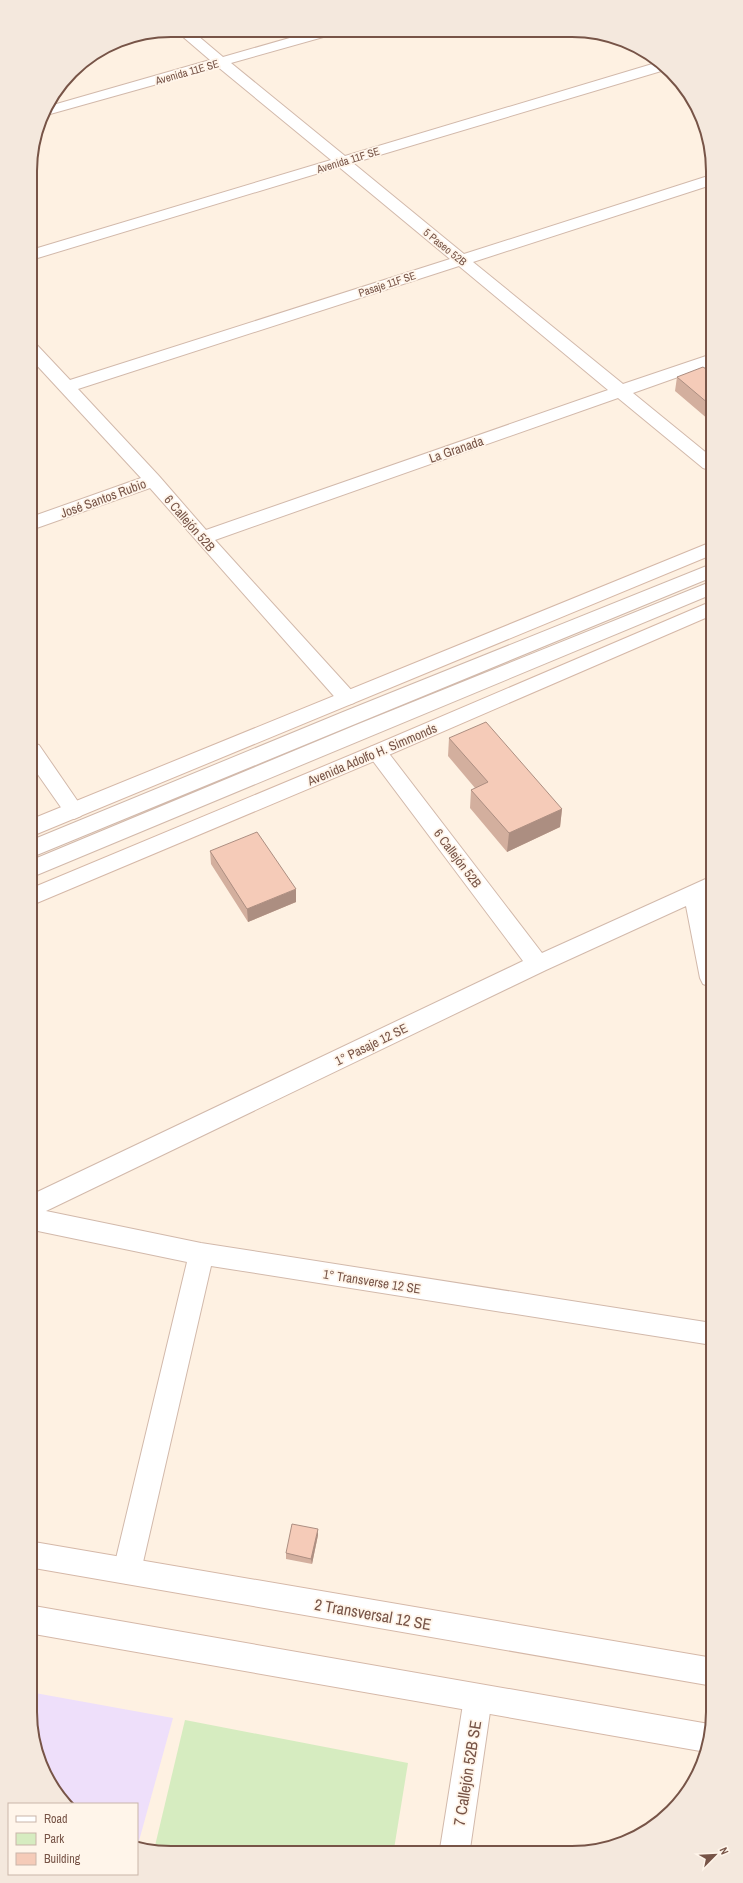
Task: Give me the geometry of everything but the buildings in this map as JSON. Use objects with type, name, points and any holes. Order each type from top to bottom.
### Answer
[{"type":"street","name":"5 Paseo 52B","points":[[191,37],[706,462]]},
{"type":"street","name":"Avenida 11E SE","points":[[52,110],[308,37]]},
{"type":"street","name":"Avenida 11F SE","points":[[37,253],[657,67]]},
{"type":"street","name":"Pasaje 11F SE","points":[[66,387],[706,182]]},
{"type":"street","name":"6 Callejón 52B","points":[[37,356],[153,480],[203,538],[347,698]]},
{"type":"street","name":"La Granada","points":[[203,538],[706,361]]},
{"type":"street","name":"José Santos Rubio","points":[[37,522],[153,480]]},
{"type":"street","points":[[37,826],[706,550]]},
{"type":"street","points":[[37,847],[357,714],[706,573]]},
{"type":"street","name":"Avenida Adolfo H. Simmonds","points":[[37,867],[363,730],[706,590]]},
{"type":"street","name":"Avenida Adolfo H. Simmonds","points":[[37,895],[377,752],[706,610]]},
{"type":"street","name":"6 Callejón 52B","points":[[377,752],[538,964]]},
{"type":"street","points":[[37,757],[74,811]]},
{"type":"street","points":[[702,889],[706,929]]},
{"type":"street","name":"1° Pasaje 12 SE","points":[[37,1204],[538,964],[702,889]]},
{"type":"street","name":"1° Transverse 12 SE","points":[[37,1220],[200,1254],[706,1333]]},
{"type":"street","points":[[127,1571],[200,1254]]},
{"type":"street","name":"2 Transversal 12 SE","points":[[37,1556],[706,1671]]},
{"type":"street","points":[[37,1621],[703,1737]]},
{"type":"street","name":"7 Callejón 52B SE","points":[[455,1846],[478,1698]]},
{"type":"shaded area","points":[[37,1693],[173,1718],[139,1842],[138,1803],[73,1803],[65,1794],[47,1763],[42,1747],[38,1730]]},
{"type":"green space","points":[[185,1720],[408,1763],[394,1846],[155,1845]]}]
